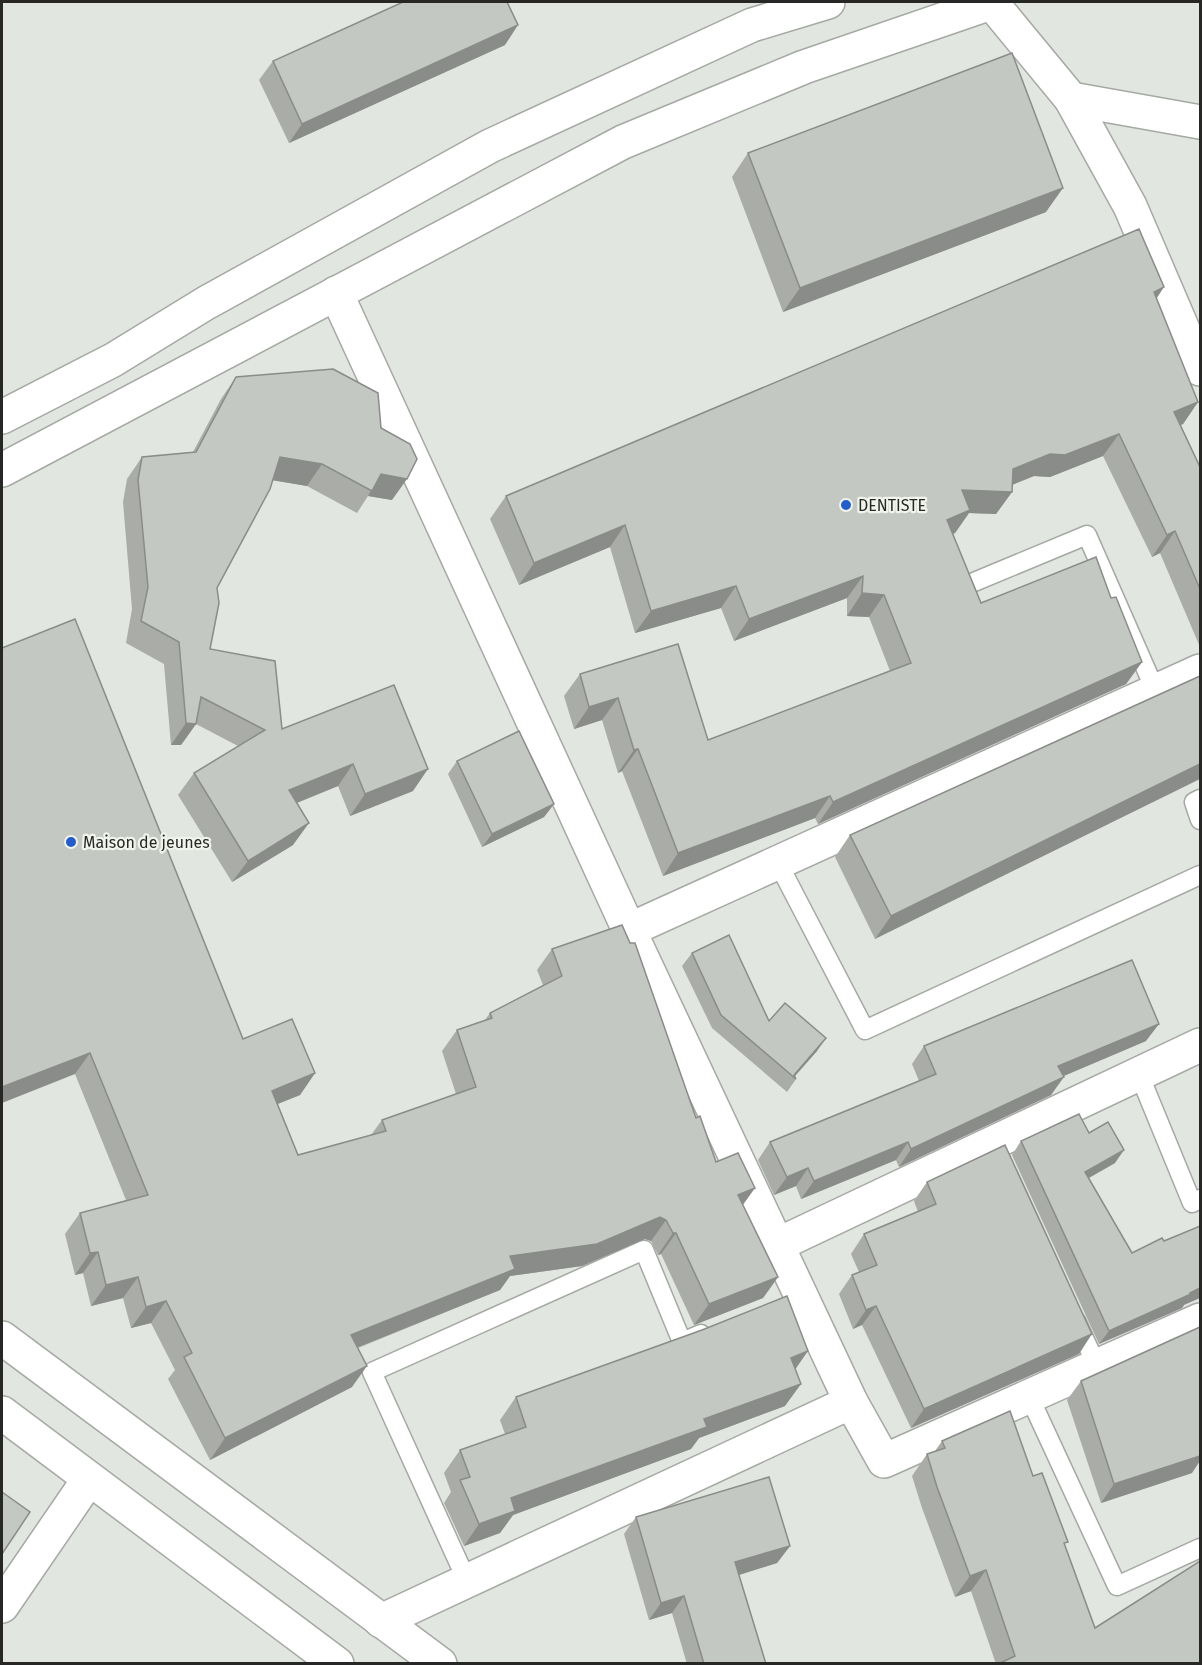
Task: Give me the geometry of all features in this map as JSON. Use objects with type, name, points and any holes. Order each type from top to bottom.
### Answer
[{"type":"street","points":[[2,417],[113,360],[206,303],[490,146],[752,25],[828,2]]},
{"type":"street","points":[[2,470],[622,142],[804,67],[992,2],[1071,99],[1130,206],[1200,369]]},
{"type":"street","points":[[1071,99],[1200,122]]},
{"type":"street","points":[[336,293],[629,930],[777,1245],[790,1299],[884,1461],[1200,1320]]},
{"type":"street","points":[[629,930],[1200,671]]},
{"type":"street","points":[[777,1245],[997,1148],[1200,1045]]},
{"type":"street","points":[[2,1338],[440,1664]]},
{"type":"street","points":[[381,1622],[851,1402]]},
{"type":"street","points":[[2,1413],[318,1658]]},
{"type":"street","points":[[2,1606],[89,1479]]},
{"type":"lane","points":[[975,582],[1087,534],[1156,692]]},
{"type":"lane","points":[[1200,799],[1194,802],[1200,820]]},
{"type":"lane","points":[[778,863],[865,1030],[1200,875]]},
{"type":"lane","points":[[1139,1074],[1192,1203],[1200,1199]]},
{"type":"lane","points":[[467,1581],[372,1372],[644,1250],[682,1342],[714,1329]]},
{"type":"lane","points":[[1068,1302],[1097,1366]]},
{"type":"lane","points":[[1029,1396],[1117,1586],[1200,1548]]},
{"type":"building","points":[[403,2],[507,2],[518,25],[302,124],[273,61]]},
{"type":"building","points":[[1012,53],[1063,188],[800,288],[748,153]]},
{"type":"building","points":[[1139,229],[1164,287],[1154,292],[1198,402],[1174,412],[1200,467],[1200,589],[1175,531],[1167,535],[1119,434],[1065,455],[1050,454],[1013,469],[1012,492],[962,490],[970,510],[947,520],[981,603],[1096,557],[1111,598],[1116,597],[1142,662],[833,802],[830,796],[678,853],[638,749],[634,750],[618,698],[589,707],[580,674],[678,644],[708,740],[911,663],[884,595],[862,593],[863,576],[749,619],[736,586],[651,611],[625,525],[534,563],[506,496]]},
{"type":"building","points":[[333,369],[378,393],[381,428],[410,444],[417,459],[407,479],[381,474],[372,491],[322,464],[280,457],[270,489],[217,588],[219,603],[210,649],[275,661],[282,729],[394,685],[428,769],[365,794],[353,764],[289,790],[309,823],[248,861],[194,773],[265,730],[201,697],[196,724],[186,723],[179,642],[141,621],[148,587],[138,480],[142,457],[196,452],[236,377]]},
{"type":"building","points":[[75,619],[243,1039],[292,1019],[315,1073],[272,1091],[298,1155],[386,1131],[382,1120],[476,1087],[457,1030],[492,1018],[490,1013],[562,976],[552,949],[622,925],[630,943],[635,943],[696,1118],[700,1116],[716,1162],[738,1153],[755,1188],[738,1195],[778,1277],[709,1304],[676,1233],[673,1233],[666,1220],[660,1217],[597,1244],[510,1256],[515,1269],[351,1335],[367,1366],[225,1438],[184,1357],[192,1353],[166,1301],[146,1307],[138,1277],[106,1285],[98,1252],[90,1253],[80,1213],[148,1195],[90,1053],[2,1087],[2,648]]},
{"type":"building","points":[[1200,676],[1200,764],[891,916],[850,835]]},
{"type":"building","points":[[519,731],[554,804],[492,834],[457,761]]},
{"type":"building","points":[[729,935],[769,1021],[785,1003],[826,1038],[794,1075],[796,1079],[721,1015],[692,953]]},
{"type":"building","points":[[1132,960],[1159,1024],[1058,1066],[1064,1077],[911,1149],[908,1142],[814,1181],[808,1168],[787,1177],[770,1142],[936,1074],[924,1046]]},
{"type":"building","points":[[1079,1114],[1089,1133],[1108,1122],[1124,1150],[1085,1172],[1132,1253],[1162,1238],[1164,1241],[1200,1226],[1200,1288],[1109,1331],[1021,1141]]},
{"type":"building","points":[[1005,1145],[1092,1334],[924,1409],[876,1306],[866,1310],[852,1275],[877,1265],[864,1234],[936,1204],[927,1182]]},
{"type":"building","points":[[787,1296],[808,1351],[791,1358],[801,1384],[704,1419],[707,1427],[511,1498],[515,1511],[479,1524],[460,1480],[470,1477],[460,1450],[526,1427],[516,1397],[702,1330]]},
{"type":"building","points":[[1200,1327],[1200,1456],[1114,1484],[1081,1381]]},
{"type":"building","points":[[1010,1411],[1033,1476],[1042,1473],[1068,1542],[1064,1543],[1095,1628],[1200,1561],[1200,1664],[998,1664],[1015,1656],[986,1570],[970,1576],[927,1454],[945,1448],[942,1441]]},
{"type":"building","points":[[769,1477],[790,1546],[735,1562],[766,1664],[704,1664],[684,1596],[661,1603],[636,1517]]},
{"type":"building","points":[[2,1492],[30,1512],[2,1554]]},
{"type":"place","name":"DENTISTE","points":[[846,505]]},
{"type":"place","name":"Maison de jeunes","points":[[71,842]]}]
